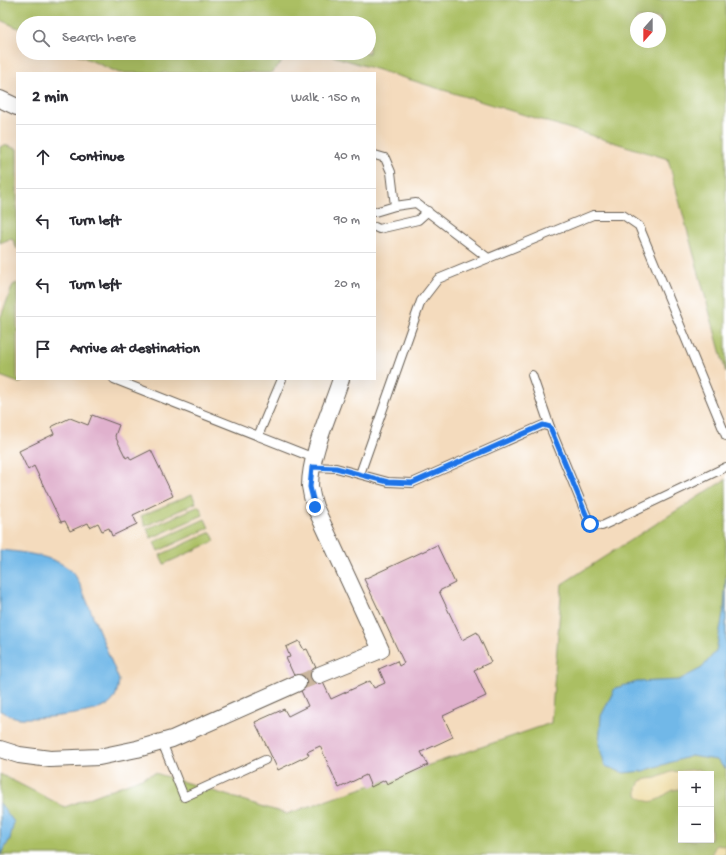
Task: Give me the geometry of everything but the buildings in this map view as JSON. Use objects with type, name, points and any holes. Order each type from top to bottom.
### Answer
[{"type":"street","points":[[0,99],[16,107]]},
{"type":"street","points":[[319,675],[381,650],[315,507],[310,487],[313,462],[341,380]]},
{"type":"street","points":[[0,749],[19,755],[50,759],[99,757],[172,739],[298,683]]},
{"type":"lane","points":[[376,155],[385,158],[391,172],[395,206]]},
{"type":"lane","points":[[376,212],[395,206],[416,203],[488,258]]},
{"type":"lane","points":[[376,228],[379,229],[418,220],[428,211]]},
{"type":"lane","points":[[360,474],[421,301],[438,279],[593,215],[623,215],[639,226],[726,436]]},
{"type":"lane","points":[[532,375],[550,427],[590,524],[602,526],[726,467]]},
{"type":"lane","points":[[117,380],[258,436],[313,462],[388,482],[412,483],[543,425],[550,427]]},
{"type":"lane","points":[[258,436],[282,380]]},
{"type":"lane","points":[[162,742],[184,797],[265,760]]},
{"type":"green space","points":[[0,0],[726,0],[726,373],[668,159],[346,60],[376,60],[376,16],[16,16],[16,27],[0,20]]},
{"type":"green space","points":[[90,60],[284,60],[272,72],[117,72]]},
{"type":"green space","points":[[4,145],[16,149],[16,247],[12,238],[0,243],[0,147]]},
{"type":"green space","points":[[16,284],[16,380],[26,380],[19,383],[0,376],[0,319],[13,285]]},
{"type":"green space","points":[[726,479],[726,855],[0,855],[0,774],[65,807],[155,773],[287,814],[551,723],[562,584]]},
{"type":"green space","points":[[192,494],[196,503],[145,526],[141,516]]},
{"type":"green space","points":[[199,506],[203,515],[151,538],[147,529]]},
{"type":"green space","points":[[205,519],[209,528],[158,551],[154,542]]},
{"type":"green space","points":[[211,532],[215,541],[164,564],[160,555]]},
{"type":"sand","points":[[699,769],[701,771],[680,771]]},
{"type":"sand","points":[[678,771],[678,790],[669,792],[655,801],[650,802],[637,795],[637,788],[640,781],[656,778],[671,772]]},
{"type":"sand","points":[[726,844],[726,855],[711,855],[717,845],[723,846]]},
{"type":"water","points":[[0,550],[19,552],[51,559],[69,569],[75,575],[119,680],[115,697],[111,703],[91,711],[39,718],[18,718],[0,711]]},
{"type":"water","points":[[726,578],[726,770],[717,760],[691,756],[643,771],[624,773],[605,766],[599,744],[601,716],[615,688],[637,682],[679,680],[702,668],[716,651],[724,609]]},
{"type":"water","points":[[0,803],[14,822],[10,839],[1,855]]},
{"type":"tunnel","points":[[298,683],[319,675]]},
{"type":"route","points":[[315,507],[310,487],[312,467],[336,468],[388,482],[412,483],[543,425],[550,427],[590,524]]}]
